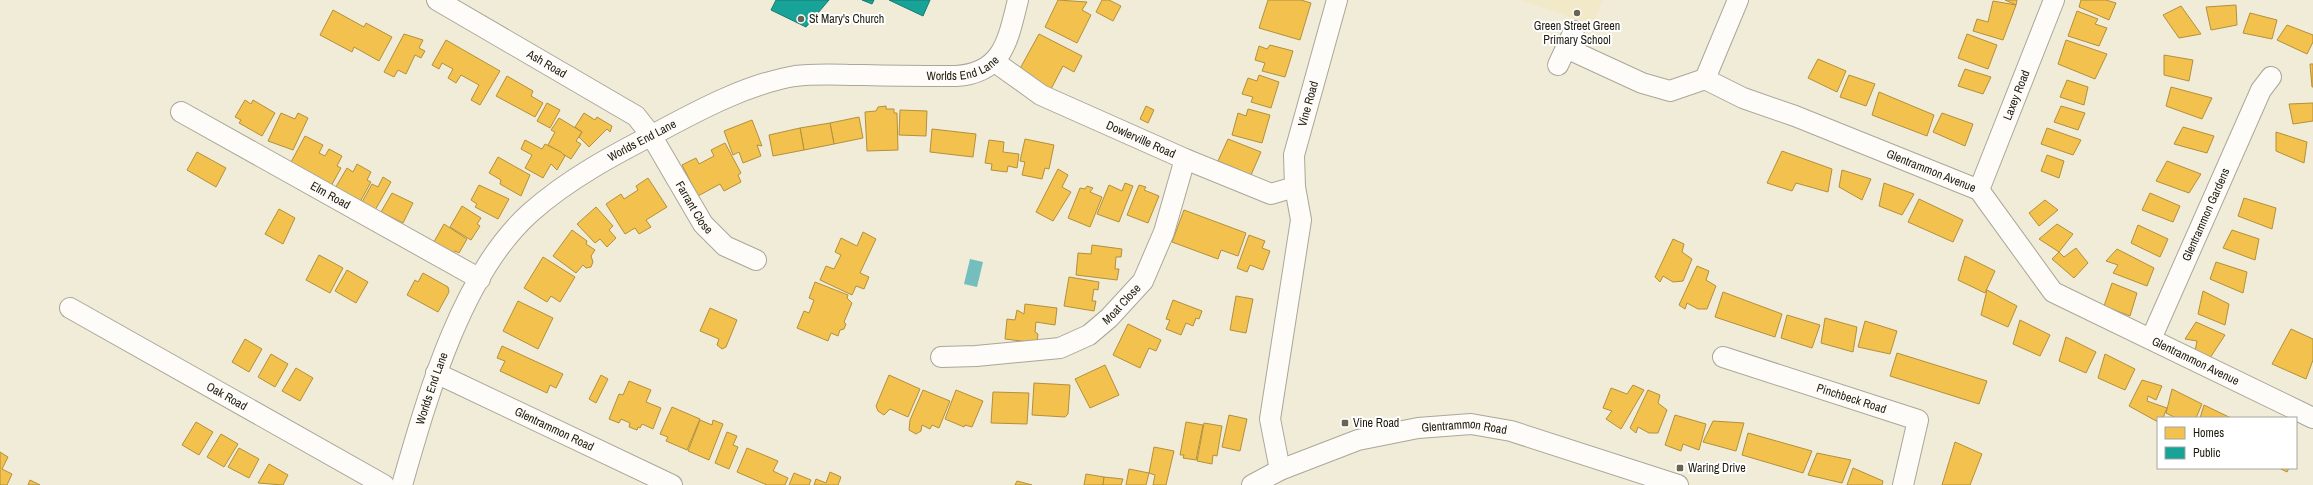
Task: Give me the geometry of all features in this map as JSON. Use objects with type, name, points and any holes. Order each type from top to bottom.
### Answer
[{"type":"street","name":"Ash Road","points":[[437,0],[636,116],[651,135]]},
{"type":"street","name":"Worlds End Lane","points":[[402,485],[436,373],[454,329],[480,279],[503,243],[529,214],[560,189],[651,135],[721,101],[783,78],[832,75],[967,76],[987,69],[995,62],[1006,44],[1018,0]]},
{"type":"street","name":"Vine Road","points":[[1280,470],[1270,419],[1301,220],[1295,187],[1294,155],[1337,0]]},
{"type":"street","points":[[1566,48],[1642,83],[1670,91],[1705,79],[1738,0]]},
{"type":"street","name":"Laxey Road","points":[[1979,190],[2054,0]]},
{"type":"street","name":"Dowlerville Road","points":[[995,62],[1041,95],[1185,159],[1271,194],[1295,187]]},
{"type":"street","name":"Glentrammon Avenue","points":[[1705,79],[1743,98],[1795,116],[1979,190],[2053,292],[2313,418]]},
{"type":"street","name":"Glentrammon Gardens","points":[[2151,339],[2259,83]]},
{"type":"street","name":"Elm Road","points":[[181,112],[480,279]]},
{"type":"street","name":"Farrant Close","points":[[651,135],[703,224],[725,246],[756,260]]},
{"type":"street","name":"Moat Close","points":[[941,357],[976,356],[1060,348],[1089,335],[1109,318],[1143,281],[1164,232],[1185,159]]},
{"type":"street","name":"Oak Road","points":[[70,308],[384,485]]},
{"type":"street","name":"Pinchbeck Road","points":[[1723,357],[1918,420],[1903,485]]},
{"type":"street","name":"Glentrammon Road","points":[[436,373],[672,485]]},
{"type":"street","name":"Glentrammon Road","points":[[1252,485],[1280,470],[1351,442],[1378,435],[1418,428],[1472,424],[1497,427],[1531,436],[1678,485]]},
{"type":"shaded area","name":"Green Street Green Primary School","points":[[1520,0],[1603,0],[1593,25]]},
{"type":"water","points":[[970,259],[983,262],[977,287],[964,284]]},
{"type":"building: Homes","points":[[1058,0],[1087,2],[1082,10],[1091,15],[1077,43],[1045,27]]},
{"type":"building: Homes","points":[[1102,0],[1109,0],[1121,6],[1113,21],[1096,12]]},
{"type":"building: Homes","points":[[1268,0],[1301,0],[1311,3],[1300,40],[1259,28]]},
{"type":"building: Homes","points":[[2005,0],[2017,0],[2016,5]]},
{"type":"building: Homes","points":[[2081,0],[2106,0],[2116,3],[2109,20],[2079,7]]},
{"type":"building: Homes","points":[[1993,1],[2016,5],[2003,40],[1973,31],[1977,19],[1988,22]]},
{"type":"building: Homes","points":[[2236,5],[2237,25],[2211,30],[2206,7]]},
{"type":"building: Homes","points":[[2181,6],[2201,34],[2179,38],[2163,15]]},
{"type":"building: Homes","points":[[333,10],[364,27],[366,23],[392,37],[379,61],[354,47],[352,52],[320,35]]},
{"type":"building: Homes","points":[[2077,11],[2098,19],[2095,24],[2107,28],[2099,46],[2068,36]]},
{"type":"building: Homes","points":[[2250,13],[2277,20],[2272,39],[2243,33]]},
{"type":"building: Homes","points":[[2287,25],[2313,35],[2313,42],[2307,54],[2277,40]]},
{"type":"building: Homes","points":[[404,34],[423,40],[419,48],[425,51],[421,58],[415,55],[406,74],[398,70],[394,77],[384,72]]},
{"type":"building: Homes","points":[[1039,34],[1082,56],[1074,72],[1063,66],[1050,91],[1017,74]]},
{"type":"building: Homes","points":[[1967,34],[1997,45],[1988,69],[1958,58]]},
{"type":"building: Homes","points":[[446,40],[500,71],[480,105],[471,100],[479,85],[461,75],[456,83],[448,78],[453,69],[442,63],[439,69],[432,65]]},
{"type":"building: Homes","points":[[2066,40],[2107,54],[2095,79],[2058,64]]},
{"type":"building: Homes","points":[[1270,45],[1293,51],[1285,77],[1262,71],[1265,63],[1255,60],[1259,46],[1267,49]]},
{"type":"building: Homes","points":[[2164,55],[2193,60],[2189,81],[2164,75]]},
{"type":"building: Homes","points":[[1818,59],[1846,71],[1837,92],[1808,78]]},
{"type":"building: Homes","points":[[2310,64],[2313,64],[2313,87],[2312,87]]},
{"type":"building: Homes","points":[[1965,69],[1991,77],[1983,94],[1958,86]]},
{"type":"building: Homes","points":[[1259,75],[1279,82],[1271,108],[1251,102],[1253,97],[1242,94],[1248,78],[1257,81]]},
{"type":"building: Homes","points":[[1849,75],[1875,84],[1866,106],[1840,97]]},
{"type":"building: Homes","points":[[507,76],[533,91],[531,96],[543,103],[535,117],[496,96]]},
{"type":"building: Homes","points":[[2067,80],[2088,87],[2084,105],[2060,97]]},
{"type":"building: Homes","points":[[2171,87],[2212,98],[2202,119],[2166,106]]},
{"type":"building: Homes","points":[[1879,92],[1934,115],[1927,136],[1872,115]]},
{"type":"building: Homes","points":[[245,100],[251,104],[253,100],[275,113],[262,136],[239,123],[241,120],[235,117]]},
{"type":"building: Homes","points":[[547,103],[560,110],[550,128],[537,121]]},
{"type":"building: Homes","points":[[2313,103],[2313,121],[2293,124],[2289,104]]},
{"type":"building: Homes","points":[[886,106],[886,109],[894,109],[894,113],[897,113],[898,150],[867,151],[865,112],[876,111],[878,107]]},
{"type":"building: Homes","points":[[1146,106],[1154,110],[1148,123],[1140,119]]},
{"type":"building: Homes","points":[[2061,106],[2085,113],[2078,130],[2054,122]]},
{"type":"building: Homes","points":[[1248,109],[1270,115],[1262,143],[1232,135],[1238,113],[1246,116]]},
{"type":"building: Homes","points":[[900,110],[927,111],[926,136],[899,135]]},
{"type":"building: Homes","points":[[281,113],[295,119],[298,113],[308,118],[293,150],[268,141]]},
{"type":"building: Homes","points":[[584,113],[595,120],[597,117],[612,126],[610,132],[607,129],[589,147],[579,137],[582,132],[575,127]]},
{"type":"building: Homes","points":[[1942,113],[1973,124],[1965,146],[1933,132]]},
{"type":"building: Homes","points":[[859,117],[863,138],[834,144],[830,123]]},
{"type":"building: Homes","points":[[559,118],[582,132],[576,141],[581,144],[571,159],[548,145],[555,132],[551,130]]},
{"type":"building: Homes","points":[[752,120],[762,146],[757,145],[761,156],[743,163],[739,152],[733,155],[724,131]]},
{"type":"building: Homes","points":[[830,123],[834,144],[804,150],[800,128]]},
{"type":"building: Homes","points":[[2183,127],[2214,136],[2207,153],[2174,144]]},
{"type":"building: Homes","points":[[800,128],[804,150],[773,156],[769,135]]},
{"type":"building: Homes","points":[[2047,128],[2081,140],[2073,155],[2041,144]]},
{"type":"building: Homes","points":[[932,129],[976,134],[973,157],[930,152]]},
{"type":"building: Homes","points":[[2276,132],[2307,142],[2304,163],[2276,151]]},
{"type":"building: Homes","points":[[305,136],[323,145],[319,153],[325,156],[329,149],[342,156],[337,166],[341,168],[331,186],[290,164]]},
{"type":"building: Homes","points":[[1025,139],[1054,145],[1049,169],[1045,168],[1042,179],[1022,175],[1025,162],[1020,161]]},
{"type":"building: Homes","points":[[1228,139],[1261,152],[1251,175],[1218,161]]},
{"type":"building: Homes","points":[[525,140],[542,149],[545,144],[561,152],[565,156],[557,170],[551,164],[543,178],[525,168],[532,155],[521,149]]},
{"type":"building: Homes","points":[[989,140],[1004,142],[1003,152],[1019,154],[1017,168],[1008,166],[1007,172],[991,170],[992,164],[985,163]]},
{"type":"building: Homes","points":[[725,143],[741,173],[738,175],[741,182],[724,191],[720,184],[698,196],[682,165],[696,158],[699,164],[714,156],[711,150]]},
{"type":"building: Homes","points":[[1782,151],[1832,169],[1828,192],[1796,183],[1792,191],[1767,183]]},
{"type":"building: Homes","points":[[197,152],[226,168],[216,187],[187,170]]},
{"type":"building: Homes","points":[[2047,155],[2064,161],[2059,178],[2041,171]]},
{"type":"building: Homes","points":[[498,157],[530,175],[521,196],[500,184],[501,180],[489,173]]},
{"type":"building: Homes","points":[[2167,161],[2201,174],[2189,193],[2156,181]]},
{"type":"building: Homes","points":[[357,164],[371,172],[367,180],[371,182],[359,204],[334,190],[347,168],[353,172]]},
{"type":"building: Homes","points":[[1058,169],[1068,175],[1062,187],[1071,192],[1053,221],[1036,212]]},
{"type":"building: Homes","points":[[1842,170],[1871,179],[1862,200],[1839,187]]},
{"type":"building: Homes","points":[[383,177],[391,182],[374,212],[361,204],[372,184],[378,187]]},
{"type":"building: Homes","points":[[648,178],[667,207],[646,220],[651,227],[639,234],[635,228],[625,234],[606,204],[621,194],[624,199],[638,190],[636,186]]},
{"type":"building: Homes","points":[[1125,183],[1133,186],[1119,222],[1097,214],[1109,185],[1122,191]]},
{"type":"building: Homes","points":[[1884,183],[1914,194],[1902,215],[1879,206]]},
{"type":"building: Homes","points":[[479,185],[509,199],[498,219],[475,207],[477,204],[471,200]]},
{"type":"building: Homes","points":[[1139,185],[1146,187],[1144,190],[1159,196],[1148,223],[1127,215]]},
{"type":"building: Homes","points":[[1087,186],[1093,188],[1090,192],[1102,197],[1090,227],[1068,218],[1080,188],[1085,189]]},
{"type":"building: Homes","points":[[392,193],[413,203],[403,223],[381,212]]},
{"type":"building: Homes","points":[[2150,193],[2180,206],[2173,222],[2142,210]]},
{"type":"building: Homes","points":[[2244,198],[2276,208],[2272,229],[2238,216]]},
{"type":"building: Homes","points":[[1919,199],[1963,220],[1953,242],[1908,222]]},
{"type":"building: Homes","points":[[2045,200],[2058,210],[2039,226],[2029,213]]},
{"type":"building: Homes","points":[[462,206],[481,218],[477,224],[480,226],[471,240],[450,227]]},
{"type":"building: Homes","points":[[596,207],[613,226],[609,230],[616,238],[607,247],[600,239],[595,243],[577,224]]},
{"type":"building: Homes","points":[[279,209],[295,218],[283,244],[265,234]]},
{"type":"building: Homes","points":[[1184,210],[1246,233],[1238,256],[1221,250],[1218,259],[1172,242]]},
{"type":"building: Homes","points":[[444,224],[467,239],[459,253],[455,251],[453,256],[431,247]]},
{"type":"building: Homes","points":[[2057,224],[2073,234],[2059,252],[2039,239]]},
{"type":"building: Homes","points":[[2138,225],[2168,239],[2160,257],[2131,243]]},
{"type":"building: Homes","points":[[572,230],[587,241],[586,244],[595,250],[591,256],[593,262],[591,267],[586,268],[583,265],[576,273],[553,256]]},
{"type":"building: Homes","points":[[2232,230],[2259,239],[2255,260],[2223,248]]},
{"type":"building: Homes","points":[[863,232],[876,239],[860,273],[869,277],[864,289],[856,286],[852,295],[820,280],[826,266],[834,269],[841,255],[835,252],[841,238],[857,246]]},
{"type":"building: Homes","points":[[1249,235],[1265,241],[1262,248],[1270,251],[1263,270],[1250,265],[1247,272],[1237,268]]},
{"type":"building: Homes","points":[[1673,239],[1684,244],[1682,252],[1692,259],[1683,281],[1673,282],[1663,276],[1660,282],[1655,277]]},
{"type":"building: Homes","points":[[1092,245],[1122,249],[1121,257],[1116,257],[1115,269],[1119,269],[1117,280],[1076,275],[1078,253],[1091,254]]},
{"type":"building: Homes","points":[[2076,248],[2088,263],[2074,278],[2052,259],[2059,252],[2064,257]]},
{"type":"building: Homes","points":[[2117,249],[2154,268],[2147,286],[2113,273],[2118,265],[2106,261]]},
{"type":"building: Homes","points":[[319,255],[343,268],[330,293],[306,280]]},
{"type":"building: Homes","points":[[1965,256],[1995,271],[1985,293],[1958,280]]},
{"type":"building: Homes","points":[[543,257],[575,277],[560,302],[551,296],[547,302],[524,288]]},
{"type":"building: Homes","points":[[2216,262],[2247,272],[2243,293],[2210,279]]},
{"type":"building: Homes","points":[[1697,266],[1709,271],[1706,280],[1716,286],[1707,309],[1698,309],[1687,303],[1685,309],[1679,305]]},
{"type":"building: Homes","points":[[347,270],[368,282],[356,303],[335,291]]},
{"type":"building: Homes","points":[[423,273],[448,287],[449,292],[438,312],[407,295],[415,280],[418,282]]},
{"type":"building: Homes","points":[[1069,277],[1099,282],[1098,290],[1094,289],[1092,301],[1096,301],[1094,311],[1064,306]]},
{"type":"building: Homes","points":[[815,282],[848,295],[847,298],[852,303],[844,322],[846,324],[844,329],[840,330],[838,336],[831,333],[828,341],[797,328],[804,311],[809,313],[814,300],[809,298]]},
{"type":"building: Homes","points":[[2112,283],[2137,293],[2130,316],[2104,306]]},
{"type":"building: Homes","points":[[1987,290],[2017,306],[2008,327],[1981,315]]},
{"type":"building: Homes","points":[[2203,291],[2229,304],[2225,325],[2198,314]]},
{"type":"building: Homes","points":[[1723,292],[1782,314],[1775,337],[1715,317]]},
{"type":"building: Homes","points":[[1236,296],[1253,299],[1246,333],[1230,330]]},
{"type":"building: Homes","points":[[1173,300],[1202,311],[1199,319],[1196,318],[1193,326],[1186,323],[1181,335],[1166,329],[1170,320],[1166,319]]},
{"type":"building: Homes","points":[[518,301],[553,318],[538,349],[503,331]]},
{"type":"building: Homes","points":[[1025,304],[1057,308],[1055,325],[1036,322],[1035,332],[1038,334],[1037,343],[1005,339],[1007,319],[1015,320],[1017,310],[1024,314]]},
{"type":"building: Homes","points":[[710,308],[737,320],[726,347],[722,349],[717,345],[719,339],[700,331]]},
{"type":"building: Homes","points":[[1787,315],[1820,325],[1812,348],[1781,338]]},
{"type":"building: Homes","points":[[1825,318],[1857,327],[1853,352],[1821,343]]},
{"type":"building: Homes","points":[[2020,320],[2050,335],[2040,356],[2013,344]]},
{"type":"building: Homes","points":[[1865,321],[1897,331],[1890,354],[1858,347]]},
{"type":"building: Homes","points":[[2196,322],[2225,335],[2210,358],[2195,351],[2197,341],[2185,339]]},
{"type":"building: Homes","points":[[1128,324],[1161,340],[1156,351],[1149,348],[1140,368],[1113,355]]},
{"type":"building: Homes","points":[[2291,329],[2313,339],[2313,360],[2306,379],[2272,364]]},
{"type":"building: Homes","points":[[2066,337],[2096,352],[2086,373],[2059,361]]},
{"type":"building: Homes","points":[[245,339],[262,349],[249,372],[232,362]]},
{"type":"building: Homes","points":[[502,346],[563,374],[556,388],[550,385],[547,393],[500,371],[505,361],[497,358]]},
{"type":"building: Homes","points":[[1897,353],[1987,381],[1979,404],[1890,376]]},
{"type":"building: Homes","points":[[271,354],[288,364],[275,387],[258,377]]},
{"type":"building: Homes","points":[[2105,354],[2135,369],[2125,390],[2098,378]]},
{"type":"building: Homes","points":[[1105,365],[1119,395],[1090,408],[1075,379]]},
{"type":"building: Homes","points":[[296,368],[313,378],[300,401],[282,391]]},
{"type":"building: Homes","points":[[601,375],[608,379],[596,403],[589,399]]},
{"type":"building: Homes","points":[[889,375],[920,389],[908,417],[890,409],[884,415],[878,411],[876,406]]},
{"type":"building: Homes","points":[[2142,380],[2162,386],[2156,400],[2148,396],[2147,401],[2167,408],[2163,417],[2157,417],[2157,421],[2129,406]]},
{"type":"building: Homes","points":[[629,381],[651,390],[646,402],[661,408],[653,429],[642,424],[637,430],[629,427],[630,423],[621,419],[619,423],[609,419],[619,394],[623,395]]},
{"type":"building: Homes","points":[[1034,383],[1070,385],[1068,414],[1065,417],[1032,415]]},
{"type":"building: Homes","points":[[1633,385],[1644,390],[1621,429],[1606,419],[1612,411],[1603,408],[1611,388],[1627,394]]},
{"type":"building: Homes","points":[[2172,389],[2202,404],[2196,417],[2174,417],[2166,413]]},
{"type":"building: Homes","points":[[923,390],[950,401],[939,428],[932,425],[930,429],[922,425],[921,431],[916,434],[909,430],[910,420]]},
{"type":"building: Homes","points":[[956,390],[983,401],[972,427],[965,425],[964,427],[945,419]]},
{"type":"building: Homes","points":[[1648,390],[1660,395],[1658,403],[1667,410],[1658,433],[1649,433],[1638,427],[1636,433],[1630,428]]},
{"type":"building: Homes","points":[[993,392],[1029,393],[1027,424],[991,423]]},
{"type":"building: Homes","points":[[2204,405],[2229,417],[2200,417]]},
{"type":"building: Homes","points":[[672,407],[700,419],[687,450],[666,441],[668,437],[660,434]]},
{"type":"building: Homes","points":[[1229,415],[1247,419],[1240,451],[1222,447]]},
{"type":"building: Homes","points":[[1675,415],[1706,424],[1699,450],[1683,444],[1681,451],[1665,445]]},
{"type":"building: Homes","points":[[700,420],[712,425],[713,420],[723,424],[709,460],[688,451]]},
{"type":"building: Homes","points":[[1713,421],[1744,423],[1736,451],[1703,442]]},
{"type":"building: Homes","points":[[196,422],[213,432],[199,455],[182,445]]},
{"type":"building: Homes","points":[[1186,422],[1203,425],[1196,460],[1183,458],[1184,455],[1180,455]]},
{"type":"building: Homes","points":[[1204,423],[1222,426],[1217,456],[1213,455],[1212,464],[1197,461]]},
{"type":"building: Homes","points":[[727,432],[737,436],[733,445],[738,447],[729,469],[715,463]]},
{"type":"building: Homes","points":[[1748,433],[1812,451],[1803,473],[1742,455]]},
{"type":"building: Homes","points":[[221,434],[238,444],[224,467],[207,457]]},
{"type":"building: Homes","points":[[1955,442],[1982,454],[1970,485],[1942,485]]},
{"type":"building: Homes","points":[[1154,447],[1174,451],[1166,485],[1153,485],[1155,475],[1149,473]]},
{"type":"building: Homes","points":[[239,448],[259,459],[249,478],[228,467]]},
{"type":"building: Homes","points":[[747,448],[778,461],[773,471],[788,478],[785,485],[767,485],[737,472]]},
{"type":"building: Homes","points":[[0,452],[8,457],[2,469],[12,474],[7,485],[0,485]]},
{"type":"building: Homes","points":[[1817,453],[1851,460],[1842,483],[1808,475]]},
{"type":"building: Homes","points":[[269,464],[288,475],[283,485],[258,483]]},
{"type":"building: Homes","points":[[1853,468],[1883,481],[1882,485],[1847,485]]},
{"type":"building: Homes","points":[[1129,469],[1149,473],[1146,485],[1126,485]]},
{"type":"building: Homes","points":[[2281,469],[2288,469],[2287,472]]},
{"type":"building: Homes","points":[[830,472],[841,477],[838,485],[814,485],[816,479],[826,483]]},
{"type":"building: Homes","points":[[794,473],[811,480],[809,485],[789,485]]},
{"type":"building: Homes","points":[[1086,474],[1104,477],[1103,485],[1084,485]]},
{"type":"building: Homes","points":[[1104,477],[1123,479],[1121,485],[1103,485]]},
{"type":"building: Homes","points":[[30,480],[40,485],[28,485]]},
{"type":"building: Homes","points":[[1017,481],[1032,485],[1015,485]]},
{"type":"building: Public","name":"St Mary's Church","points":[[776,0],[829,0],[806,27],[771,10]]},
{"type":"building: Public","name":"St Mary's Church","points":[[862,0],[874,0],[872,4]]},
{"type":"building: Public","name":"St Mary's Church","points":[[889,0],[930,0],[923,16]]},
{"type":"place","name":"Green Street Green Primary School","points":[[1577,13]]},
{"type":"place","name":"St Mary's Church","points":[[801,19]]},
{"type":"place","name":"Vine Road","points":[[1345,423]]},
{"type":"place","name":"Waring Drive","points":[[1680,468]]}]
